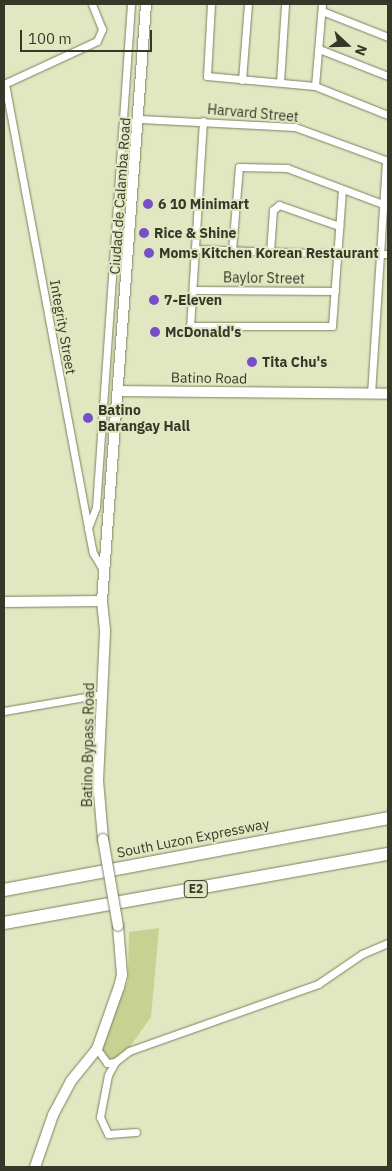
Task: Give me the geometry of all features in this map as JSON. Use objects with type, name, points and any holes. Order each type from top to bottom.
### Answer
[{"type":"highway","name":"South Luzon Expressway","points":[[4,890],[388,818]]},
{"type":"highway","name":"E2","points":[[4,923],[388,854]]},
{"type":"main road","name":"Ciudad de Calamba Road","points":[[104,572],[140,119],[146,4]]},
{"type":"main road","name":"Batino Road","points":[[119,391],[388,394]]},
{"type":"main road","name":"Batino Bypass Road","points":[[34,1167],[53,1115],[70,1081],[97,1050],[122,975],[118,926],[103,839],[98,781],[102,694],[102,600],[104,572]]},
{"type":"main road","points":[[4,602],[102,600]]},
{"type":"street","points":[[4,84],[97,41],[102,29],[92,4]]},
{"type":"street","points":[[88,528],[96,507],[130,4]]},
{"type":"street","points":[[211,4],[207,76],[315,86],[388,115]]},
{"type":"street","points":[[242,80],[248,4]]},
{"type":"street","points":[[280,82],[285,4]]},
{"type":"street","points":[[315,86],[322,7],[388,37]]},
{"type":"street","points":[[319,49],[388,76]]},
{"type":"street","name":"Integrity Street","points":[[4,84],[93,553],[104,572]]},
{"type":"street","name":"Harvard Street","points":[[140,119],[295,127],[387,160]]},
{"type":"street","points":[[204,121],[190,326],[332,326],[342,189]]},
{"type":"street","points":[[371,394],[384,254],[383,204],[387,160]]},
{"type":"street","points":[[232,250],[239,167],[287,168],[383,204]]},
{"type":"street","points":[[270,252],[273,210],[279,205],[339,226]]},
{"type":"street","points":[[195,249],[338,254]]},
{"type":"street","name":"Baylor Street","points":[[193,290],[335,291]]},
{"type":"street","points":[[4,711],[102,694]]},
{"type":"street","points":[[136,1132],[108,1134],[100,1117],[108,1075],[115,1062],[129,1050],[318,984],[362,954],[388,943]]},
{"type":"street","points":[[97,1050],[107,1063],[115,1062]]},
{"type":"green space","points":[[159,928],[151,1017],[112,1072],[93,1053],[128,981],[129,932]]},
{"type":"place","name":"6 10 Minimart","points":[[148,204]]},
{"type":"place","name":"Rice & Shine","points":[[144,233]]},
{"type":"place","name":"Moms Kitchen Korean Restaurant","points":[[149,253]]},
{"type":"place","name":"7-Eleven","points":[[154,300]]},
{"type":"place","name":"McDonald's","points":[[155,332]]},
{"type":"place","name":"Tita Chu's","points":[[252,362]]},
{"type":"place","name":"Batino Barangay Hall","points":[[88,418]]}]
